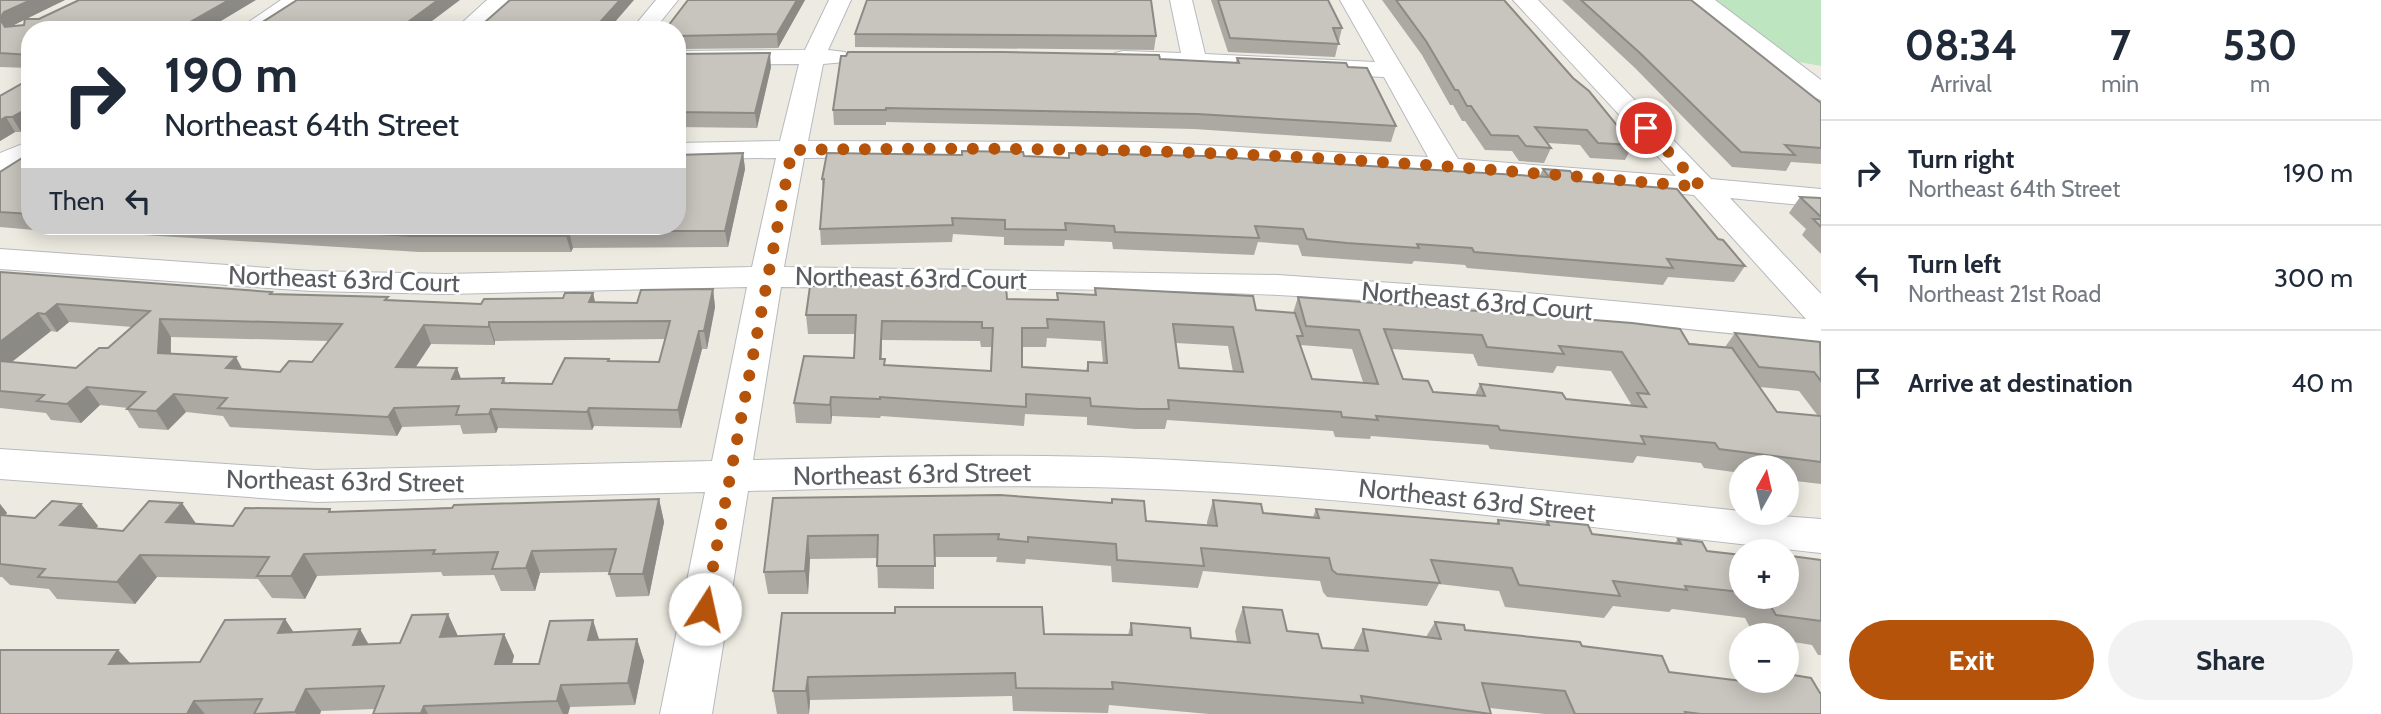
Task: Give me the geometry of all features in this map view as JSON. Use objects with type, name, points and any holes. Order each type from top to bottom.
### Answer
[{"type":"street","points":[[262,21],[296,0]]},
{"type":"street","points":[[476,21],[500,0]]},
{"type":"street","points":[[650,21],[667,0]]},
{"type":"street","points":[[686,714],[728,477],[792,150],[813,57],[840,0]]},
{"type":"street","points":[[1181,0],[1194,60]]},
{"type":"street","points":[[1351,0],[1448,166]]},
{"type":"street","points":[[1524,0],[1536,9],[1821,314]]},
{"type":"street","points":[[1702,0],[1821,92]]},
{"type":"street","points":[[686,58],[853,57]]},
{"type":"street","points":[[1098,58],[1390,70]]},
{"type":"street","points":[[1790,68],[1821,69]]},
{"type":"street","points":[[686,152],[969,147],[1164,152],[1448,166],[1821,198]]},
{"type":"street","points":[[0,164],[21,154]]},
{"type":"street","name":"Northeast 63rd Court","points":[[0,259],[311,281],[447,284],[766,277],[1095,280],[1278,285],[1493,300],[1821,331]]},
{"type":"street","name":"Northeast 63rd Street","points":[[0,464],[317,486],[904,472],[1140,474],[1345,486],[1821,536]]},
{"type":"green space","points":[[1710,0],[1821,0],[1821,66],[1788,60]]},
{"type":"building","points":[[0,0],[31,0],[4,12],[0,18]]},
{"type":"building","points":[[79,0],[229,0],[192,21],[25,21],[39,19]]},
{"type":"building","points":[[297,0],[438,0],[409,21],[264,21]]},
{"type":"building","points":[[510,0],[620,0],[601,21],[486,21]]},
{"type":"building","points":[[688,0],[797,0],[777,34],[686,36],[686,21],[672,21]]},
{"type":"building","points":[[867,0],[1151,0],[1156,36],[855,34]]},
{"type":"building","points":[[1218,0],[1328,0],[1342,28],[1333,28],[1339,44],[1230,38]]},
{"type":"building","points":[[1396,0],[1504,0],[1573,78],[1589,91],[1633,145],[1598,143],[1587,130],[1535,127],[1551,148],[1526,146],[1518,136],[1491,135],[1471,106],[1467,106],[1458,90],[1455,90],[1426,41]]},
{"type":"building","points":[[1581,0],[1691,0],[1821,103],[1821,148],[1785,145],[1795,155],[1741,152],[1641,54]]},
{"type":"building","points":[[0,19],[5,27],[21,25],[21,54],[0,53]]},
{"type":"building","points":[[848,52],[1159,55],[1160,59],[1239,63],[1237,58],[1346,63],[1348,67],[1367,68],[1396,126],[1197,114],[886,108],[833,110],[841,56],[846,56]]},
{"type":"building","points":[[770,53],[755,113],[686,112],[686,54]]},
{"type":"building","points":[[21,84],[21,112],[0,120],[0,96]]},
{"type":"building","points":[[962,151],[1023,152],[1024,156],[1069,158],[1069,153],[1204,156],[1549,177],[1543,169],[1570,171],[1577,181],[1677,189],[1718,239],[1723,240],[1745,266],[1667,259],[1673,268],[1474,252],[1472,248],[1417,244],[1419,248],[1347,243],[1307,239],[1303,229],[1255,226],[1259,238],[1115,232],[1114,226],[1065,223],[1066,230],[1005,229],[1005,220],[952,218],[953,225],[820,229],[822,179],[827,153],[962,155]]},
{"type":"building","points":[[743,153],[725,231],[686,231],[686,155]]},
{"type":"building","points":[[21,159],[21,213],[0,212],[0,172]]},
{"type":"building","points":[[1800,197],[1821,198],[1821,217]]},
{"type":"building","points":[[1813,219],[1821,219],[1821,227]]},
{"type":"building","points":[[395,235],[567,235],[566,236]]},
{"type":"building","points":[[0,272],[272,292],[270,294],[388,297],[385,300],[481,304],[484,299],[563,298],[565,293],[593,293],[589,302],[637,303],[641,290],[713,289],[704,331],[699,331],[678,410],[589,408],[587,412],[491,409],[489,414],[456,415],[459,406],[394,408],[388,417],[218,408],[227,398],[174,394],[156,411],[127,409],[145,392],[87,387],[67,404],[37,401],[44,395],[0,391],[0,361],[76,368],[99,348],[108,348],[150,311],[57,304],[45,314],[38,313],[0,342]],"holes":[[[160,319],[342,324],[312,362],[289,361],[280,372],[226,368],[236,357],[158,353]],[[670,321],[659,362],[565,358],[552,384],[502,383],[504,378],[452,379],[457,368],[396,367],[424,325],[489,327],[489,322]]]},
{"type":"building","points":[[810,286],[1006,286],[1007,299],[1058,300],[1057,293],[1096,295],[1095,288],[1253,296],[1256,310],[1295,313],[1303,336],[1297,336],[1312,379],[1378,384],[1359,330],[1306,326],[1298,297],[1680,329],[1689,344],[1732,348],[1777,412],[1821,416],[1821,462],[1799,459],[1799,455],[1766,455],[1719,449],[1715,443],[1641,436],[1645,444],[1500,430],[1498,426],[1376,416],[1378,420],[1342,417],[1341,412],[1168,400],[1169,409],[1091,406],[1090,398],[1026,394],[1026,407],[880,397],[831,397],[830,405],[794,403],[804,356],[854,358],[856,315],[806,315]],"holes":[[[1047,319],[1104,322],[1107,363],[1088,362],[1088,371],[1022,367],[1022,328],[1048,328]],[[882,321],[982,322],[982,328],[993,328],[991,371],[884,365],[885,359],[880,359]],[[1173,324],[1233,327],[1243,372],[1179,368]],[[1384,329],[1482,335],[1487,347],[1564,354],[1559,346],[1622,352],[1649,394],[1637,393],[1646,407],[1566,399],[1562,393],[1480,384],[1485,396],[1433,392],[1428,381],[1403,379]]]},
{"type":"building","points":[[1735,333],[1820,342],[1821,381],[1814,372],[1759,367]]},
{"type":"building","points":[[1000,495],[1112,503],[1112,499],[1144,501],[1146,521],[1217,526],[1213,500],[1261,504],[1263,513],[1319,518],[1316,509],[1499,524],[1498,520],[1549,525],[1547,521],[1588,525],[1592,534],[1681,544],[1678,539],[1702,542],[1707,551],[1729,554],[1729,591],[1685,586],[1687,590],[1613,581],[1620,596],[1519,585],[1512,568],[1431,560],[1440,583],[1337,574],[1332,570],[1329,558],[1201,548],[1204,566],[1117,560],[1116,544],[1028,537],[1028,542],[998,539],[999,534],[934,535],[935,566],[877,566],[878,535],[808,536],[805,571],[764,572],[773,498]]},
{"type":"building","points":[[659,499],[643,574],[609,574],[616,549],[532,551],[526,568],[492,569],[498,552],[433,554],[435,550],[304,554],[291,576],[257,576],[269,557],[140,555],[117,582],[38,577],[45,569],[0,564],[0,515],[35,518],[52,501],[81,504],[60,525],[123,531],[149,501],[182,503],[166,522],[233,526],[245,508],[330,509],[329,512]]},
{"type":"building","points":[[1799,557],[1821,560],[1821,621],[1776,615],[1772,609],[1799,609]]},
{"type":"building","points":[[895,607],[1042,607],[1044,634],[1132,635],[1131,623],[1190,628],[1191,638],[1250,643],[1243,607],[1282,610],[1287,631],[1318,634],[1322,648],[1368,651],[1363,629],[1441,639],[1435,622],[1464,625],[1465,630],[1580,642],[1582,646],[1662,656],[1669,672],[1729,679],[1729,693],[1799,693],[1799,676],[1811,678],[1821,693],[1821,714],[1575,714],[1565,691],[1482,683],[1491,714],[1361,696],[1363,703],[1112,682],[1113,689],[1016,688],[1015,673],[808,677],[806,691],[773,691],[782,613],[895,613]]},
{"type":"building","points":[[448,614],[440,637],[504,634],[495,664],[539,664],[550,621],[593,620],[588,640],[637,639],[628,683],[561,685],[557,701],[424,706],[421,713],[373,714],[384,686],[306,689],[295,712],[254,714],[262,699],[194,701],[187,714],[0,714],[0,650],[118,650],[109,664],[200,662],[225,620],[285,619],[278,633],[360,629],[353,645],[400,643],[412,615]]},
{"type":"route","points":[[705,609],[792,150],[969,147],[1206,153],[1448,166],[1701,187],[1646,128]]}]
